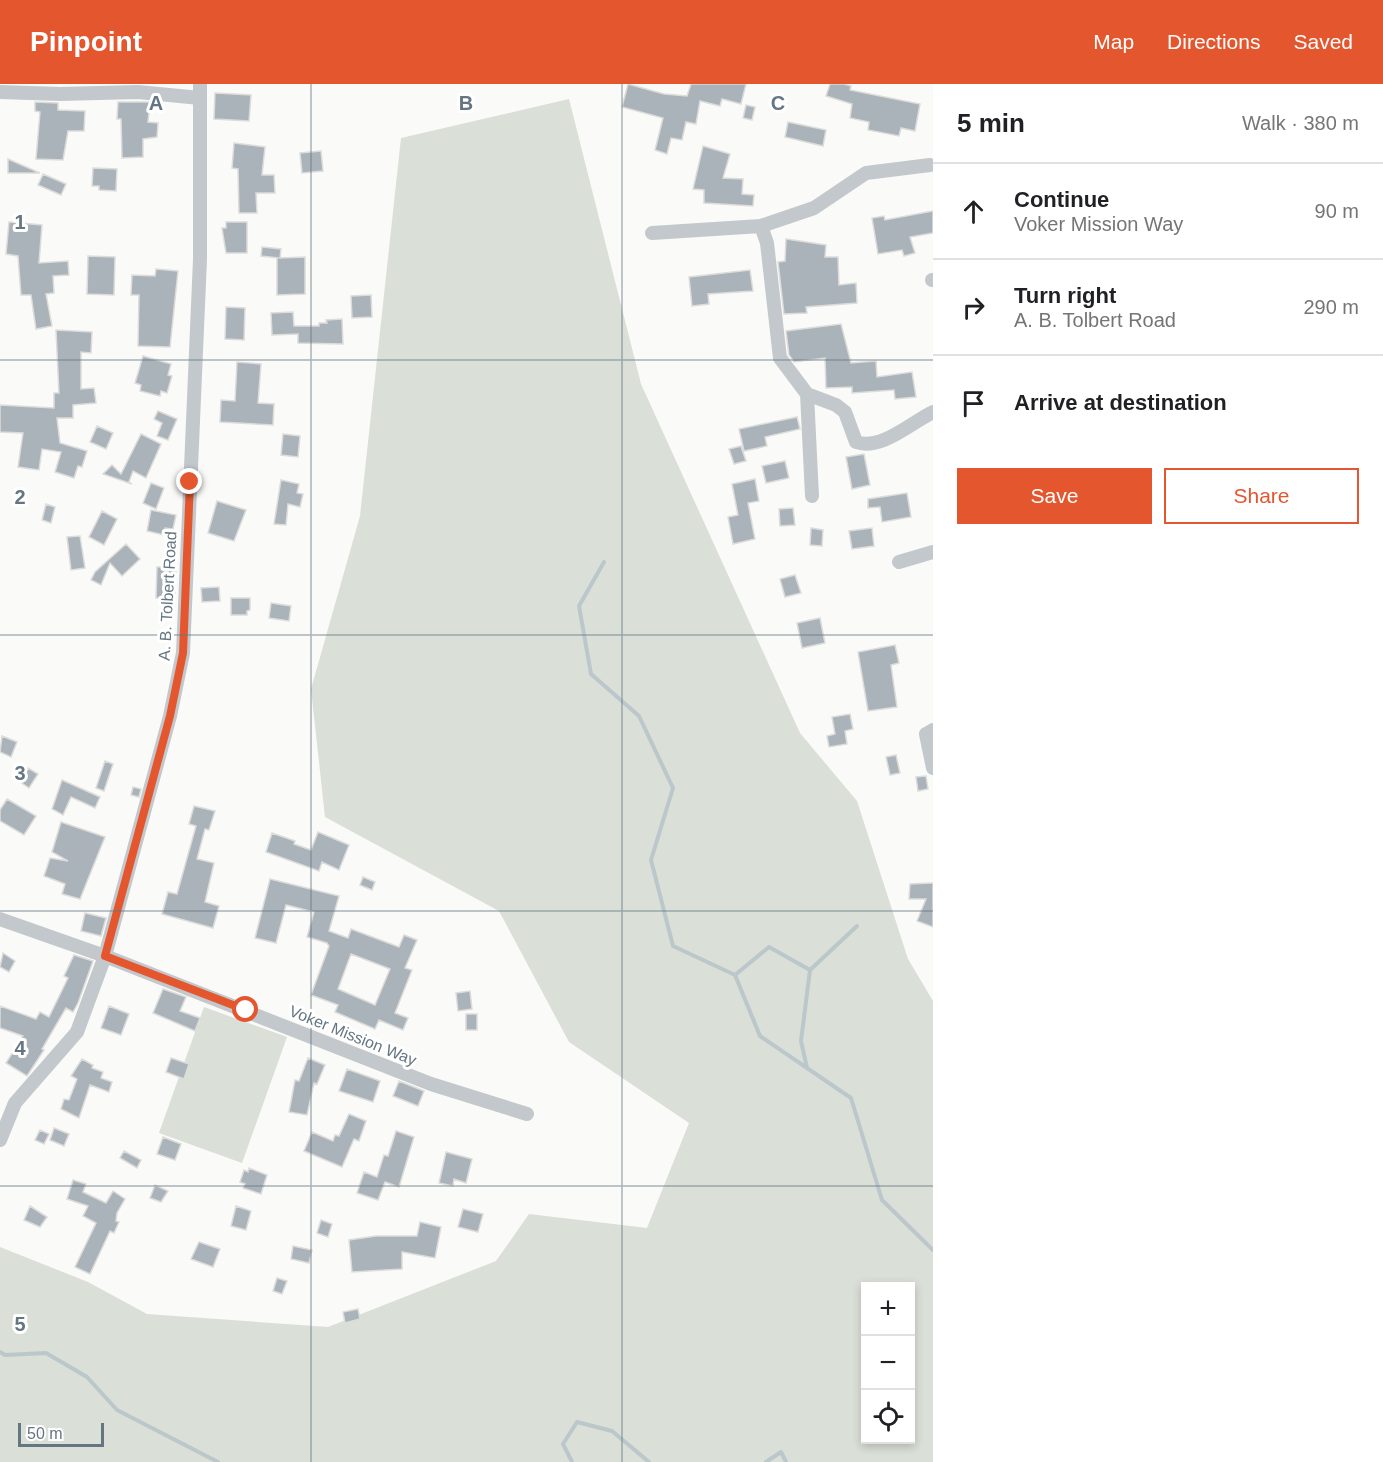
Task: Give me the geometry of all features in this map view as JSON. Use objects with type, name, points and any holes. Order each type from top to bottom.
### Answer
[{"type":"street","points":[[0,92],[60,94],[200,91]]},
{"type":"street","name":"A. B. Tolbert Road","points":[[0,1140],[15,1103],[77,1032],[105,956],[170,716],[183,653],[185,564],[195,409],[200,259],[200,91]]},
{"type":"street","points":[[652,233],[761,226],[814,208],[866,173],[932,162]]},
{"type":"street","points":[[761,226],[767,243],[780,358],[807,394],[836,405],[845,412],[856,442],[865,444],[902,432],[933,411]]},
{"type":"street","points":[[807,394],[812,496]]},
{"type":"street","points":[[899,562],[933,552]]},
{"type":"street","points":[[933,730],[926,734],[933,768]]},
{"type":"street","name":"Voker Mission Way","points":[[0,919],[105,956],[431,1084],[527,1114]]},
{"type":"shaded area","points":[[569,99],[641,384],[800,733],[857,801],[908,959],[933,1001],[933,1462],[0,1462],[0,1247],[88,1282],[147,1314],[328,1327],[496,1261],[529,1214],[647,1228],[689,1123],[569,1042],[499,911],[325,817],[311,689],[360,516],[401,138]]},
{"type":"shaded area","points":[[204,1007],[287,1037],[242,1163],[159,1133]]},
{"type":"building","points":[[628,84],[664,94],[687,96],[691,84],[746,84],[741,104],[722,99],[720,106],[700,101],[696,124],[686,122],[682,140],[671,138],[667,154],[655,150],[663,118],[622,107]]},
{"type":"building","points":[[830,84],[844,84],[851,86],[850,90],[920,104],[915,131],[901,128],[899,136],[868,130],[869,122],[850,118],[852,104],[826,96]]},
{"type":"building","points":[[215,93],[251,95],[249,121],[214,119]]},
{"type":"building","points":[[35,102],[58,103],[58,110],[85,111],[84,131],[68,131],[63,160],[36,159],[40,112],[35,111]]},
{"type":"building","points":[[118,102],[150,102],[148,122],[158,123],[157,137],[143,139],[143,157],[122,158],[121,119],[117,119]]},
{"type":"building","points":[[746,105],[755,107],[752,120],[743,118]]},
{"type":"building","points":[[788,122],[826,130],[823,146],[785,137]]},
{"type":"building","points":[[234,143],[265,147],[262,175],[274,175],[275,193],[256,193],[257,213],[239,213],[238,169],[232,168]]},
{"type":"building","points":[[703,146],[730,154],[723,178],[743,179],[742,194],[754,195],[753,206],[704,203],[704,190],[693,189]]},
{"type":"building","points":[[321,151],[323,171],[302,173],[300,153]]},
{"type":"building","points":[[8,159],[40,173],[8,173]]},
{"type":"building","points":[[93,168],[117,169],[116,191],[99,190],[99,186],[92,186]]},
{"type":"building","points":[[43,174],[66,184],[61,195],[38,185]]},
{"type":"building","points":[[933,211],[933,233],[910,237],[915,253],[904,256],[902,250],[878,254],[872,218],[884,216],[885,220]]},
{"type":"building","points":[[9,222],[42,225],[39,263],[68,261],[69,275],[53,276],[54,293],[46,294],[52,326],[36,329],[31,295],[21,295],[18,256],[6,254]]},
{"type":"building","points":[[226,222],[247,222],[247,253],[226,253],[222,228],[226,228]]},
{"type":"building","points":[[786,239],[826,245],[825,257],[838,257],[839,285],[856,283],[857,303],[806,307],[807,313],[784,314],[778,262],[785,261]]},
{"type":"building","points":[[262,247],[281,249],[280,258],[305,257],[305,294],[277,295],[277,258],[279,258],[261,256]]},
{"type":"building","points":[[88,256],[115,257],[114,295],[87,294]]},
{"type":"building","points":[[156,269],[178,271],[170,347],[138,346],[139,295],[131,295],[132,275],[155,276]]},
{"type":"building","points":[[750,270],[753,291],[708,294],[709,304],[692,306],[689,277]]},
{"type":"building","points":[[371,295],[372,317],[352,318],[351,296]]},
{"type":"building","points":[[226,307],[245,308],[244,340],[225,339]]},
{"type":"building","points":[[293,312],[294,326],[319,326],[319,323],[327,323],[326,320],[342,319],[343,344],[298,343],[298,334],[272,335],[271,313]]},
{"type":"building","points":[[841,324],[851,363],[876,361],[877,377],[912,372],[916,397],[895,399],[894,390],[852,393],[852,387],[826,388],[825,358],[794,362],[789,355],[786,331]]},
{"type":"building","points":[[56,330],[92,332],[91,353],[81,352],[81,389],[94,388],[96,403],[73,405],[73,418],[57,418],[60,443],[87,451],[82,467],[78,466],[74,478],[55,472],[61,452],[42,449],[39,470],[18,467],[23,433],[0,432],[0,405],[54,408],[54,393],[59,393]]},
{"type":"building","points":[[143,356],[171,364],[168,375],[172,376],[167,393],[161,391],[160,396],[140,391],[141,385],[135,383]]},
{"type":"building","points":[[237,362],[261,364],[258,403],[274,404],[273,425],[220,422],[221,400],[235,401]]},
{"type":"building","points":[[158,411],[177,419],[168,440],[157,436],[162,423],[154,419]]},
{"type":"building","points":[[797,417],[800,429],[765,437],[767,446],[744,451],[739,429]]},
{"type":"building","points":[[97,426],[113,433],[106,449],[90,442]]},
{"type":"building","points":[[141,434],[161,444],[146,478],[133,471],[129,482],[132,484],[103,474],[112,465],[121,474]]},
{"type":"building","points":[[283,434],[300,436],[298,457],[281,455]]},
{"type":"building","points":[[741,446],[746,461],[734,464],[729,449]]},
{"type":"building","points":[[864,454],[870,485],[852,489],[846,457]]},
{"type":"building","points":[[785,461],[789,478],[766,483],[762,466]]},
{"type":"building","points":[[755,479],[759,501],[748,503],[755,539],[733,544],[728,517],[738,515],[732,484]]},
{"type":"building","points":[[281,480],[299,484],[297,493],[303,494],[300,507],[288,504],[286,525],[274,524]]},
{"type":"building","points":[[151,483],[164,488],[156,509],[143,503]]},
{"type":"building","points":[[907,493],[911,517],[882,522],[880,507],[868,508],[868,499]]},
{"type":"building","points":[[217,501],[246,510],[234,541],[208,533]]},
{"type":"building","points":[[46,504],[55,507],[51,523],[42,520]]},
{"type":"building","points":[[793,508],[795,525],[780,526],[779,509]]},
{"type":"building","points":[[151,510],[176,515],[173,529],[165,528],[164,535],[147,531]]},
{"type":"building","points":[[102,511],[117,519],[104,545],[89,537]]},
{"type":"building","points":[[811,528],[823,530],[822,546],[810,545]]},
{"type":"building","points":[[872,528],[874,546],[852,549],[849,531]]},
{"type":"building","points":[[80,536],[85,568],[71,570],[67,537]]},
{"type":"building","points":[[126,544],[140,559],[122,576],[110,563],[101,585],[91,580],[95,572]]},
{"type":"building","points":[[157,567],[176,567],[175,598],[156,598]]},
{"type":"building","points":[[795,575],[801,593],[785,597],[780,579]]},
{"type":"building","points":[[219,587],[220,601],[202,602],[201,588]]},
{"type":"building","points":[[231,598],[250,598],[250,610],[247,611],[247,615],[231,615]]},
{"type":"building","points":[[271,603],[291,606],[289,621],[269,618]]},
{"type":"building","points":[[820,618],[825,643],[802,648],[797,623]]},
{"type":"building","points":[[895,645],[899,663],[891,665],[897,707],[868,711],[858,652]]},
{"type":"building","points":[[850,714],[853,729],[845,731],[847,744],[829,747],[827,736],[835,734],[832,717]]},
{"type":"building","points":[[2,736],[17,742],[11,757],[0,752]]},
{"type":"building","points":[[896,755],[900,773],[890,775],[886,757]]},
{"type":"building","points":[[105,761],[113,764],[104,791],[96,788]]},
{"type":"building","points":[[28,768],[38,774],[29,788],[19,781]]},
{"type":"building","points":[[926,776],[928,789],[918,791],[916,777]]},
{"type":"building","points":[[62,780],[100,797],[95,808],[71,797],[63,815],[52,809]]},
{"type":"building","points":[[133,787],[141,789],[139,797],[131,795]]},
{"type":"building","points":[[7,799],[36,816],[24,835],[0,821],[0,810]]},
{"type":"building","points":[[194,806],[215,811],[209,830],[205,829],[197,859],[214,863],[205,902],[219,906],[213,928],[162,914],[168,892],[177,894],[196,826],[189,824]]},
{"type":"building","points":[[61,822],[105,837],[80,899],[62,894],[65,884],[44,876],[50,858],[68,861],[52,852]]},
{"type":"building","points":[[318,832],[349,845],[339,870],[322,862],[319,871],[266,852],[272,833],[295,841],[294,844],[311,850]]},
{"type":"building","points":[[363,877],[375,882],[372,890],[360,885]]},
{"type":"building","points":[[270,879],[339,896],[329,931],[348,938],[351,929],[399,947],[404,935],[417,940],[405,968],[412,970],[395,1013],[408,1018],[403,1030],[379,1020],[375,1029],[335,1012],[338,1005],[311,995],[329,946],[327,943],[307,937],[314,912],[286,905],[276,943],[255,938]],"holes":[[[351,954],[390,969],[375,1005],[338,989]]]},
{"type":"building","points":[[933,883],[933,927],[917,921],[926,899],[909,899],[910,884]]},
{"type":"building","points":[[85,913],[106,918],[101,936],[81,931]]},
{"type":"building","points":[[3,953],[15,961],[9,972],[0,967]]},
{"type":"building","points":[[74,955],[93,961],[78,1003],[73,1012],[66,1008],[42,1049],[44,1050],[27,1076],[6,1063],[23,1036],[0,1028],[0,1006],[36,1019],[40,1012],[49,1017],[68,978],[64,976]]},
{"type":"building","points":[[163,989],[186,997],[180,1011],[200,1018],[195,1031],[153,1013]]},
{"type":"building","points":[[470,991],[472,1009],[458,1011],[456,993]]},
{"type":"building","points":[[109,1006],[129,1014],[121,1035],[101,1028]]},
{"type":"building","points":[[466,1014],[477,1014],[477,1030],[466,1030]]},
{"type":"building","points":[[171,1058],[189,1064],[184,1079],[166,1072]]},
{"type":"building","points":[[308,1058],[325,1065],[317,1084],[314,1083],[307,1115],[289,1112],[295,1080],[299,1081]]},
{"type":"building","points":[[82,1059],[93,1065],[92,1068],[103,1072],[101,1078],[112,1082],[109,1092],[90,1085],[79,1118],[61,1109],[64,1099],[69,1100],[77,1079],[71,1076]]},
{"type":"building","points":[[347,1069],[380,1081],[373,1102],[339,1091]]},
{"type":"building","points":[[399,1081],[424,1091],[418,1106],[393,1096]]},
{"type":"building","points":[[349,1114],[366,1121],[359,1141],[354,1139],[342,1167],[304,1151],[312,1132],[333,1141],[335,1135],[339,1136]]},
{"type":"building","points":[[54,1128],[69,1134],[64,1146],[50,1140]]},
{"type":"building","points":[[40,1130],[49,1134],[44,1144],[35,1140]]},
{"type":"building","points":[[396,1131],[414,1137],[399,1187],[385,1182],[378,1200],[357,1193],[364,1172],[377,1177],[384,1155],[388,1156]]},
{"type":"building","points":[[163,1137],[181,1144],[175,1160],[157,1154]]},
{"type":"building","points":[[124,1151],[141,1160],[137,1168],[120,1158]]},
{"type":"building","points":[[446,1152],[472,1159],[466,1183],[454,1179],[453,1186],[439,1183]]},
{"type":"building","points":[[249,1168],[267,1175],[261,1194],[243,1188],[245,1184],[240,1182],[244,1170],[248,1172]]},
{"type":"building","points":[[73,1180],[86,1184],[83,1192],[106,1203],[113,1191],[125,1199],[117,1213],[116,1221],[119,1222],[114,1233],[110,1231],[90,1274],[75,1267],[96,1223],[83,1216],[88,1206],[67,1199]]},
{"type":"building","points":[[155,1185],[168,1191],[161,1202],[150,1198]]},
{"type":"building","points":[[30,1206],[47,1217],[40,1227],[24,1220]]},
{"type":"building","points":[[236,1206],[251,1211],[246,1230],[231,1226]]},
{"type":"building","points":[[463,1209],[483,1214],[478,1232],[458,1227]]},
{"type":"building","points":[[321,1220],[332,1224],[328,1237],[317,1233]]},
{"type":"building","points":[[420,1222],[441,1227],[435,1258],[402,1252],[402,1269],[352,1272],[349,1240],[376,1236],[417,1236]]},
{"type":"building","points":[[199,1242],[220,1249],[213,1267],[191,1259]]},
{"type":"building","points":[[293,1246],[312,1250],[309,1263],[291,1259]]},
{"type":"building","points":[[277,1278],[287,1281],[282,1294],[273,1291]]},
{"type":"building","points":[[358,1309],[360,1319],[345,1323],[343,1312]]},
{"type":"waterway","points":[[604,562],[579,606],[591,674],[639,716],[673,788],[651,860],[673,946],[735,975],[760,1036],[851,1098],[882,1200],[933,1250]]},
{"type":"waterway","points":[[807,1068],[801,1041],[810,970],[857,926]]},
{"type":"waterway","points":[[735,975],[769,947],[810,970]]},
{"type":"waterway","points":[[0,1352],[5,1355],[46,1353],[87,1377],[117,1410],[218,1462]]},
{"type":"waterway","points":[[572,1462],[563,1444],[577,1422],[612,1431],[649,1462]]},
{"type":"waterway","points":[[766,1462],[781,1452],[786,1462]]},
{"type":"route","points":[[190,482],[183,653],[170,716],[105,956],[246,1010]]}]
